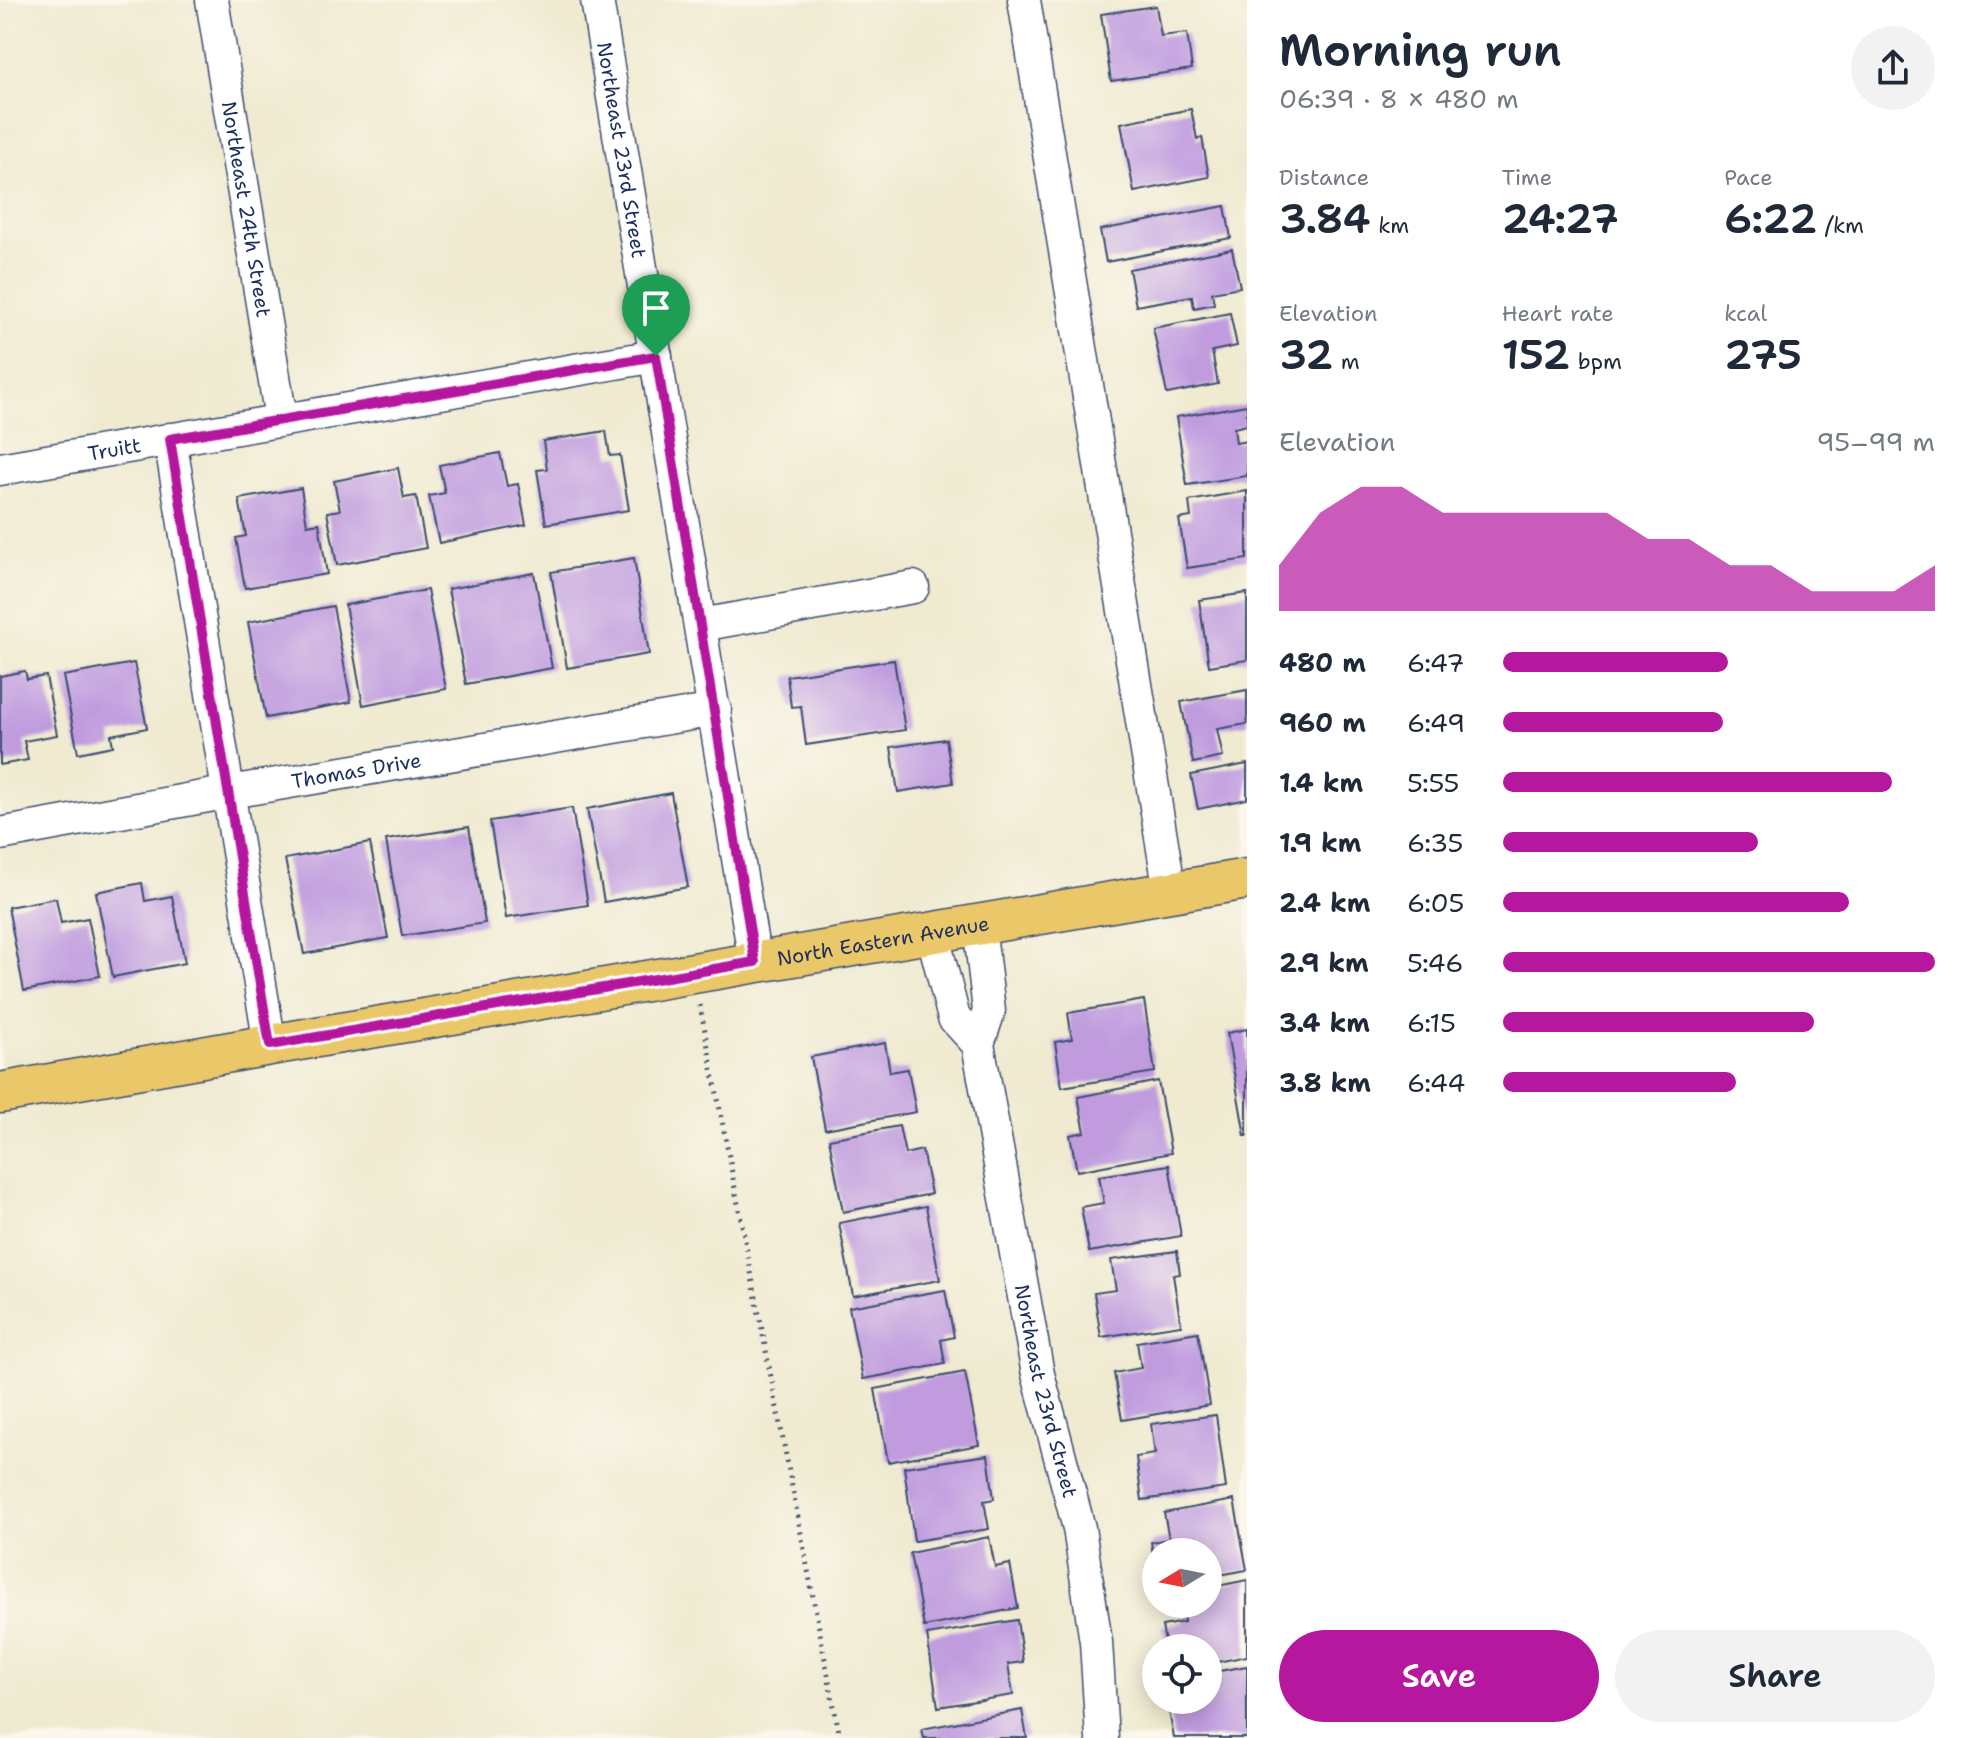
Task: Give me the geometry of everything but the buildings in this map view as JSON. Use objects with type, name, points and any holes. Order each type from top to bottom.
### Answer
[{"type":"main road","name":"North Eastern Avenue","points":[[0,1093],[1247,879]]},
{"type":"street","name":"Northeast 24th Street","points":[[212,0],[281,419]]},
{"type":"street","name":"Northeast 23rd Street","points":[[597,0],[755,962]]},
{"type":"street","points":[[1024,0],[1170,892]]},
{"type":"street","name":"Truitt","points":[[0,469],[656,356]]},
{"type":"street","points":[[170,439],[270,1045]]},
{"type":"street","points":[[701,625],[913,587]]},
{"type":"street","name":"Thomas Drive","points":[[0,834],[715,710]]},
{"type":"street","name":"Northeast 23rd Street","points":[[979,924],[989,1011],[978,1044],[1038,1374],[1079,1528],[1096,1642],[1102,1738]]},
{"type":"street","name":"Northeast 23rd Street","points":[[932,932],[954,1018],[978,1044]]},
{"type":"path","points":[[694,972],[840,1738]]},
{"type":"route","points":[[656,356],[755,962],[270,1045],[170,439],[656,356]]}]
